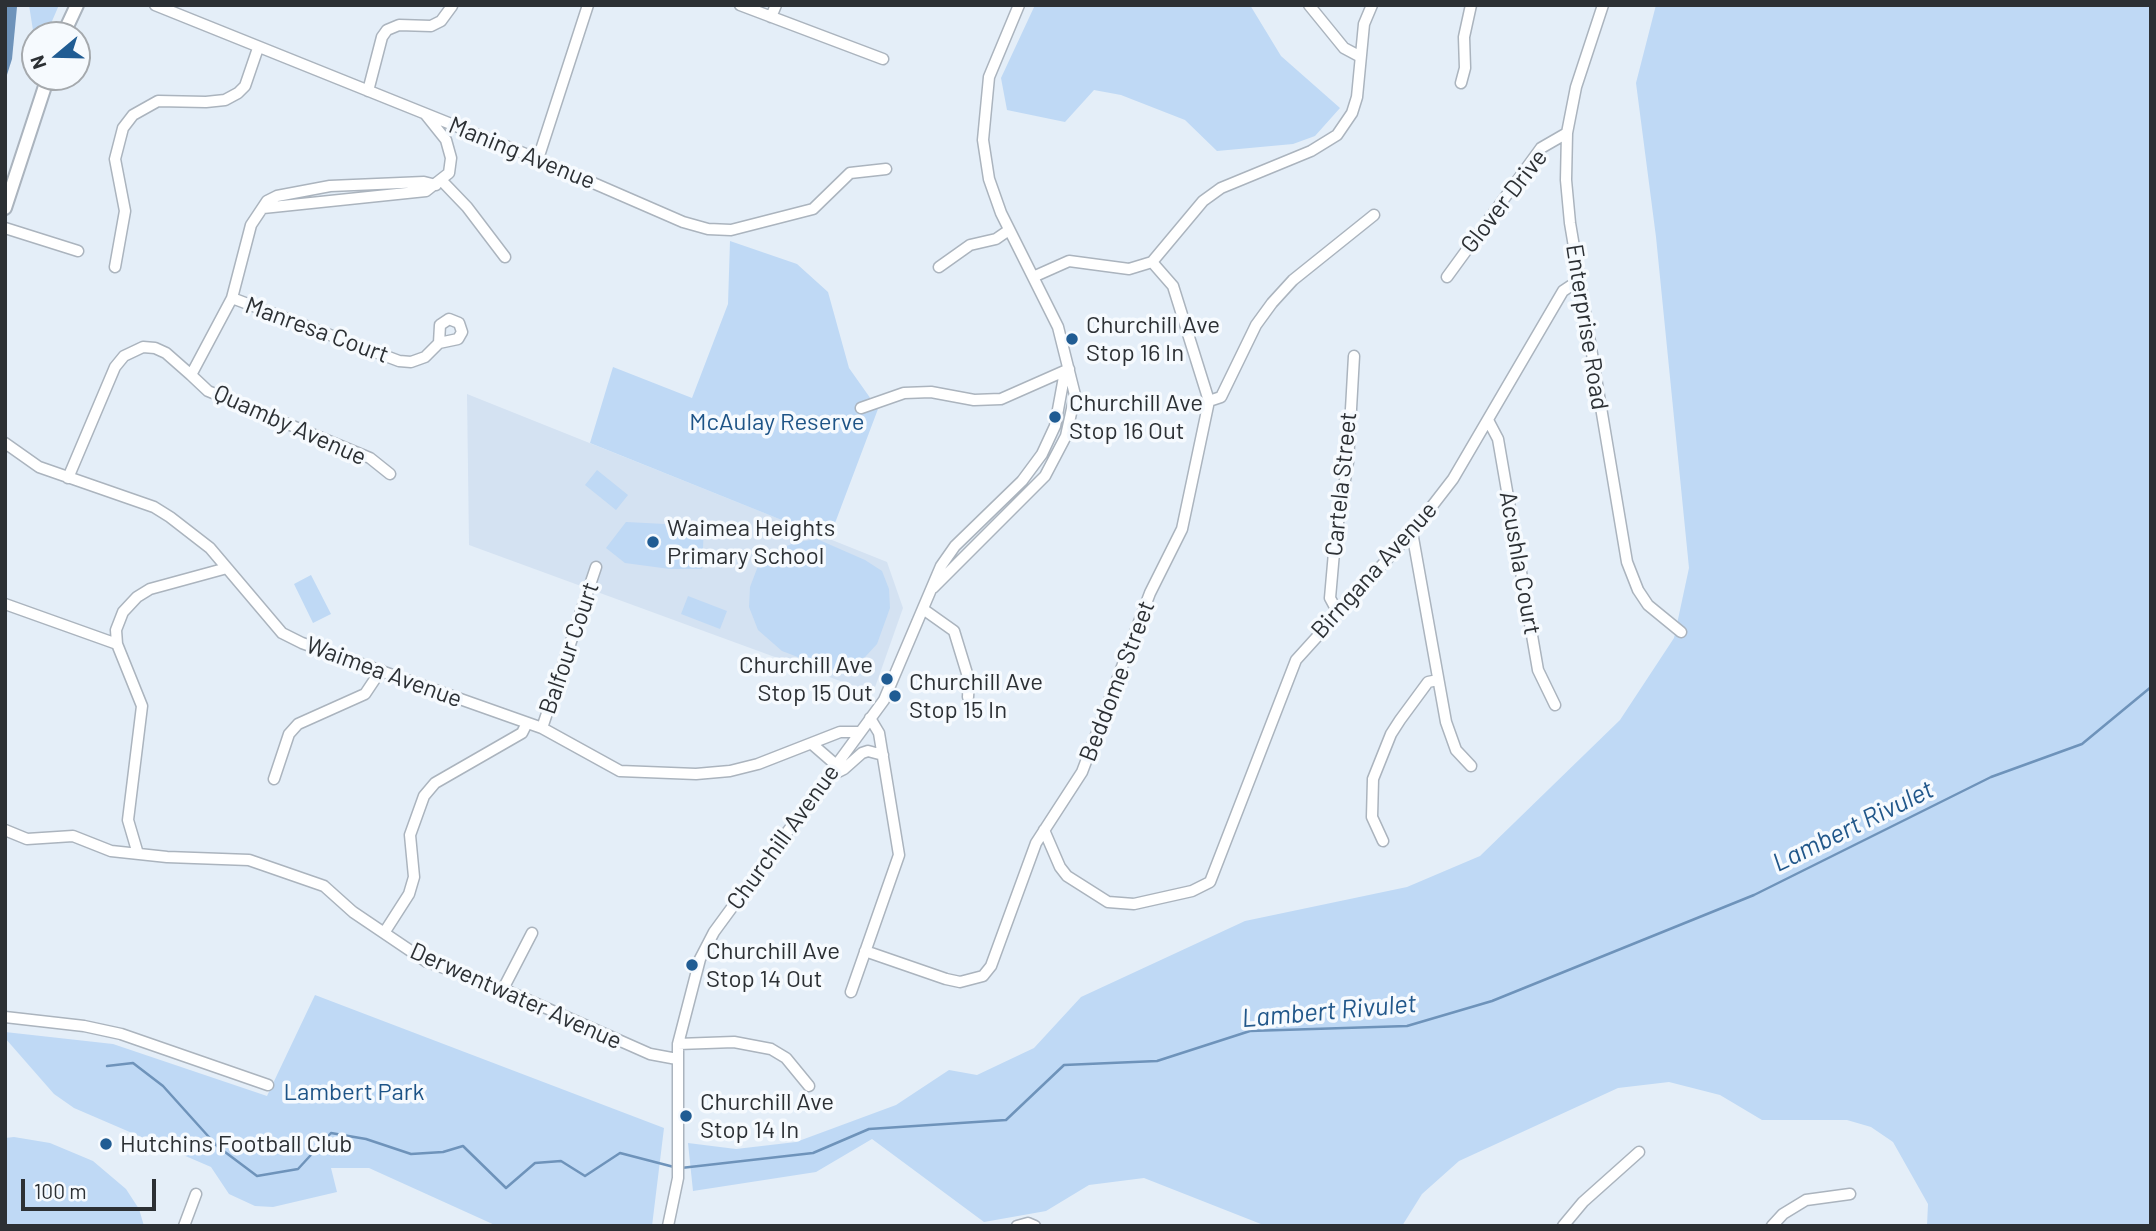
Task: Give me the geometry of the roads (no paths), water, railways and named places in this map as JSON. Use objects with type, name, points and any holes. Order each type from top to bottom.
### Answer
[{"type":"main road","points":[[70,21],[77,5]]},
{"type":"main road","points":[[5,208],[43,91]]},
{"type":"street","name":"Maning Avenue","points":[[155,5],[538,159],[683,222],[708,229],[731,230],[813,209],[850,173],[886,169]]},
{"type":"street","points":[[538,159],[588,5]]},
{"type":"street","points":[[740,5],[883,59]]},
{"type":"street","points":[[771,17],[776,5]]},
{"type":"street","name":"Churchill Avenue","points":[[668,1226],[678,1178],[678,1044],[696,968],[714,932],[887,693],[933,589],[1034,488],[1050,467],[1072,417],[1075,395],[1058,327],[1009,230],[989,179],[983,119],[989,77],[1019,5]]},
{"type":"street","points":[[1309,5],[1345,48],[1359,56]]},
{"type":"street","points":[[1033,277],[1069,261],[1129,269],[1152,262],[1203,201],[1221,188],[1311,151],[1337,135],[1352,113],[1357,97],[1364,24],[1373,5]]},
{"type":"street","points":[[1461,83],[1465,68],[1464,37],[1471,5]]},
{"type":"street","name":"Enterprise Road","points":[[1603,5],[1576,87],[1567,133],[1566,180],[1578,281],[1627,562],[1648,605],[1681,632]]},
{"type":"street","points":[[368,91],[382,37],[387,30],[399,25],[431,26],[441,21],[452,6]]},
{"type":"street","points":[[116,267],[125,211],[115,159],[123,128],[133,115],[158,101],[206,102],[225,100],[238,93],[245,86],[258,48]]},
{"type":"street","points":[[426,114],[446,140],[451,158],[449,173],[439,183]]},
{"type":"street","name":"Glover Drive","points":[[1447,277],[1541,148],[1567,133]]},
{"type":"street","points":[[191,375],[205,355],[232,298],[251,225],[277,195],[330,186],[439,183],[467,207],[505,257]]},
{"type":"street","points":[[1152,262],[1173,286],[1209,401],[1221,397],[1256,325],[1272,303],[1293,280],[1374,215]]},
{"type":"street","points":[[5,228],[78,251]]},
{"type":"street","points":[[939,267],[970,245],[996,239],[1009,230]]},
{"type":"street","name":"Birngana Avenue","points":[[1044,830],[1059,867],[1067,876],[1108,902],[1134,904],[1192,891],[1210,882],[1290,671],[1303,650],[1412,532],[1453,479],[1563,291],[1578,281]]},
{"type":"street","name":"Manresa Court","points":[[232,298],[399,361],[411,362],[425,357],[439,343]]},
{"type":"street","name":"Quamby Avenue","points":[[68,478],[115,367],[124,356],[143,347],[166,353],[208,391],[370,458],[390,474]]},
{"type":"street","name":"Cartela Street","points":[[1337,611],[1330,598],[1335,541],[1348,462],[1354,356]]},
{"type":"street","points":[[861,408],[904,393],[931,392],[974,400],[1002,399],[1069,369]]},
{"type":"street","name":"Beddome Street","points":[[865,951],[960,982],[983,976],[991,966],[1044,830],[1083,772],[1150,593],[1175,547],[1209,401]]},
{"type":"street","name":"Acushla Court","points":[[1488,420],[1498,439],[1538,670],[1555,705]]},
{"type":"street","name":"Waimea Avenue","points":[[5,443],[39,467],[162,512],[195,534],[228,568],[282,633],[302,643],[542,728],[605,765],[634,773],[730,771],[840,733],[860,732]]},
{"type":"street","points":[[1412,532],[1450,739],[1463,761],[1471,766]]},
{"type":"street","name":"Balfour Court","points":[[542,728],[596,567]]},
{"type":"street","points":[[138,854],[128,820],[142,706],[117,644],[116,630],[122,612],[136,597],[150,589],[228,568]]},
{"type":"street","points":[[5,604],[117,644]]},
{"type":"street","points":[[923,609],[954,631],[969,680],[968,697]]},
{"type":"street","points":[[274,779],[289,734],[298,723],[365,694],[381,670]]},
{"type":"street","points":[[1382,841],[1372,817],[1373,779],[1395,727],[1428,682],[1438,680]]},
{"type":"street","points":[[851,992],[899,855],[879,733],[870,718]]},
{"type":"street","points":[[384,933],[410,894],[414,877],[410,835],[424,796],[435,783],[522,733],[527,723]]},
{"type":"street","points":[[812,744],[835,764]]},
{"type":"street","points":[[825,778],[844,769],[862,753],[875,752],[883,755]]},
{"type":"street","name":"Derwentwater Avenue","points":[[5,831],[27,839],[73,836],[111,851],[249,860],[324,886],[353,912],[416,957],[503,989],[650,1054],[677,1059]]},
{"type":"street","points":[[503,989],[532,933]]},
{"type":"street","points":[[5,1017],[84,1026],[121,1034],[268,1085]]},
{"type":"street","points":[[678,1044],[734,1042],[771,1049],[786,1058],[809,1086]]},
{"type":"street","points":[[1563,1226],[1583,1202],[1639,1152]]},
{"type":"street","points":[[184,1226],[196,1194]]},
{"type":"street","points":[[1772,1226],[1806,1200],[1850,1194]]},
{"type":"street","points":[[1017,1226],[1028,1223],[1035,1226]]},
{"type":"waterway","name":"Lambert Rivulet","points":[[681,1168],[813,1153],[869,1129],[1006,1120],[1064,1065],[1157,1061],[1250,1031],[1407,1026],[1492,1001],[1754,895],[1991,777],[2082,744],[2151,687]]},
{"type":"waterway","name":"Lambert Rivulet","points":[[107,1066],[133,1063],[163,1086],[217,1146],[257,1176],[298,1169],[331,1133],[366,1139],[411,1154],[443,1152],[463,1146],[506,1188],[535,1163],[561,1161],[585,1176],[620,1153],[674,1167]]},
{"type":"place","name":"Churchill Ave Stop 16 In","points":[[1072,339]]},
{"type":"place","name":"Churchill Ave Stop 16 Out","points":[[1055,417]]},
{"type":"place","name":"Waimea Heights Primary School","points":[[653,542]]},
{"type":"place","name":"Churchill Ave Stop 15 Out","points":[[887,679]]},
{"type":"place","name":"Churchill Ave Stop 15 In","points":[[895,696]]},
{"type":"place","name":"Churchill Ave Stop 14 Out","points":[[692,965]]},
{"type":"place","name":"Churchill Ave Stop 14 In","points":[[686,1116]]},
{"type":"place","name":"Hutchins Football Club","points":[[106,1144]]},
{"type":"park label","name":"McAulay Reserve","points":[[777,422]]},
{"type":"park label","name":"Lambert Park","points":[[354,1092]]}]
